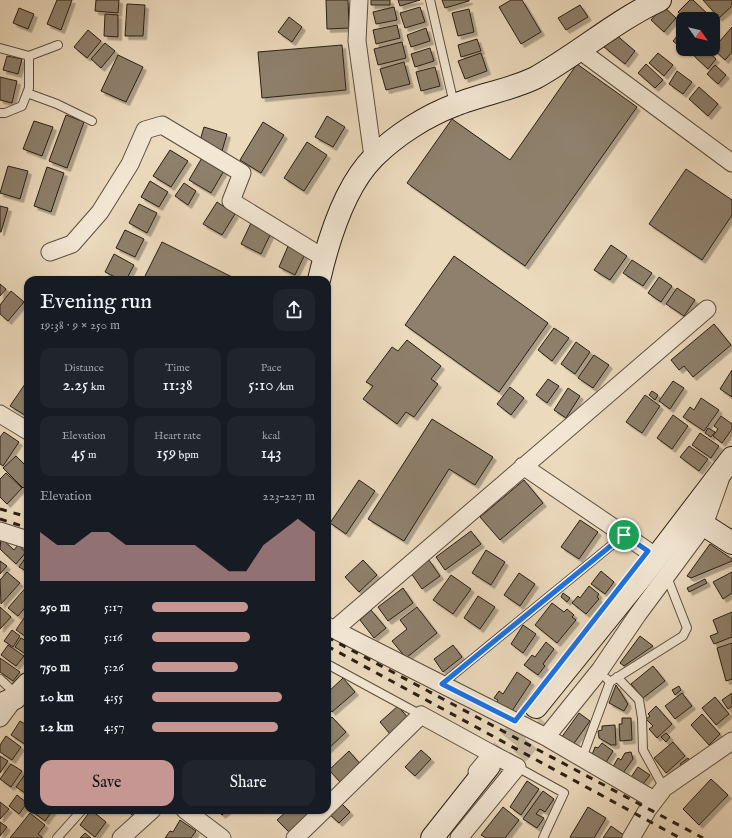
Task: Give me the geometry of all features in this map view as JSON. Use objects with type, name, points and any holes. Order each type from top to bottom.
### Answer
[{"type":"street","points":[[359,0],[357,40],[373,158]]},
{"type":"street","points":[[320,276],[324,258],[338,216],[352,188],[373,158],[409,129],[454,105],[534,78],[578,50],[636,8],[660,0]]},
{"type":"street","points":[[578,50],[732,163]]},
{"type":"street","points":[[50,252],[72,244],[77,239],[100,212],[112,194],[130,164],[145,130],[162,125],[242,173],[231,201],[324,258]]},
{"type":"street","points":[[659,794],[582,758],[515,721],[331,628],[707,310]]},
{"type":"street","points":[[0,414],[24,429]]},
{"type":"street","points":[[544,713],[623,636],[667,577],[704,525],[728,463]]},
{"type":"street","points":[[515,721],[702,483],[728,463]]},
{"type":"street","points":[[544,713],[642,576],[728,463]]},
{"type":"street","points":[[524,466],[648,551]]},
{"type":"street","points":[[704,525],[732,543]]},
{"type":"street","points":[[0,530],[24,539]]},
{"type":"street","points":[[546,738],[605,676],[623,636]]},
{"type":"street","points":[[0,718],[19,693]]},
{"type":"street","points":[[331,803],[421,715],[494,766],[517,767]]},
{"type":"street","points":[[633,837],[659,794],[732,741]]},
{"type":"street","points":[[424,838],[494,766]]},
{"type":"street","points":[[432,838],[494,766]]},
{"type":"street","points":[[454,838],[494,766]]},
{"type":"street","points":[[458,838],[517,767]]},
{"type":"street","points":[[121,838],[148,814]]},
{"type":"street","points":[[190,814],[222,838]]},
{"type":"street","points":[[295,838],[320,814]]},
{"type":"lane","points":[[430,0],[454,105]]},
{"type":"lane","points":[[0,48],[29,56],[58,45]]},
{"type":"lane","points":[[0,113],[5,113],[22,106],[29,88],[29,56]]},
{"type":"lane","points":[[27,93],[57,104],[92,120]]},
{"type":"lane","points":[[442,684],[624,535]]},
{"type":"lane","points":[[582,758],[605,676],[617,676],[683,636],[687,628],[667,577]]},
{"type":"lane","points":[[331,666],[421,715]]},
{"type":"lane","points":[[617,676],[639,700],[642,718],[643,750],[659,794]]},
{"type":"lane","points":[[0,679],[19,693]]},
{"type":"lane","points":[[517,767],[564,793],[543,838]]},
{"type":"lane","points":[[57,838],[78,814]]},
{"type":"building","points":[[57,0],[72,0],[61,30],[47,24]]},
{"type":"building","points":[[96,0],[119,0],[118,13],[95,11]]},
{"type":"building","points":[[326,0],[348,0],[349,28],[327,29]]},
{"type":"building","points":[[371,0],[390,0],[390,5],[371,5]]},
{"type":"building","points":[[398,0],[420,0],[400,6]]},
{"type":"building","points":[[442,0],[469,0],[469,1],[445,8]]},
{"type":"building","points":[[511,0],[522,0],[541,32],[521,44],[499,7]]},
{"type":"building","points":[[690,0],[693,0],[706,12],[678,12]]},
{"type":"building","points":[[703,0],[732,0],[732,6],[720,17],[720,12],[714,12]]},
{"type":"building","points":[[127,4],[145,5],[143,36],[125,36]]},
{"type":"building","points":[[580,5],[588,17],[566,30],[558,18]]},
{"type":"building","points":[[663,6],[676,18],[664,32],[651,20]]},
{"type":"building","points":[[394,7],[397,20],[376,24],[373,12]]},
{"type":"building","points":[[420,7],[425,22],[405,28],[400,13]]},
{"type":"building","points":[[19,8],[34,14],[28,29],[13,23]]},
{"type":"building","points":[[469,9],[474,32],[458,36],[452,13]]},
{"type":"building","points":[[105,14],[118,15],[118,37],[104,36]]},
{"type":"building","points":[[289,17],[302,27],[292,42],[278,32]]},
{"type":"building","points":[[397,25],[400,38],[376,44],[373,30]]},
{"type":"building","points":[[732,27],[732,52],[725,60],[720,55],[720,41]]},
{"type":"building","points":[[426,28],[430,41],[411,47],[407,35]]},
{"type":"building","points":[[88,30],[101,41],[87,58],[74,47]]},
{"type":"building","points":[[615,34],[635,51],[625,64],[604,47]]},
{"type":"building","points":[[477,39],[481,51],[461,57],[458,45]]},
{"type":"building","points":[[402,42],[406,58],[378,65],[374,49]]},
{"type":"building","points":[[105,43],[115,51],[101,68],[91,59]]},
{"type":"building","points":[[342,45],[346,90],[262,98],[258,52]]},
{"type":"building","points":[[430,48],[434,61],[415,67],[411,54]]},
{"type":"building","points":[[481,53],[487,71],[465,79],[458,61]]},
{"type":"building","points":[[658,53],[673,65],[664,76],[649,63]]},
{"type":"building","points":[[118,55],[143,67],[126,102],[101,91]]},
{"type":"building","points":[[7,56],[22,59],[18,74],[3,70]]},
{"type":"building","points":[[694,56],[713,56],[716,59],[708,69]]},
{"type":"building","points":[[404,62],[410,84],[386,90],[380,69]]},
{"type":"building","points":[[577,64],[637,107],[525,266],[407,183],[452,119],[510,160]]},
{"type":"building","points":[[646,64],[663,80],[655,88],[638,73]]},
{"type":"building","points":[[715,65],[726,75],[718,84],[707,74]]},
{"type":"building","points":[[435,67],[440,86],[421,91],[416,72]]},
{"type":"building","points":[[677,71],[692,82],[683,94],[669,84]]},
{"type":"building","points":[[0,77],[17,81],[12,103],[0,100]]},
{"type":"building","points":[[699,87],[718,104],[708,116],[689,99]]},
{"type":"building","points":[[66,115],[84,122],[67,168],[49,161]]},
{"type":"building","points":[[327,116],[345,127],[333,147],[315,137]]},
{"type":"building","points":[[34,121],[53,127],[42,156],[23,149]]},
{"type":"building","points":[[263,122],[284,135],[261,173],[240,160]]},
{"type":"building","points":[[204,127],[227,134],[222,151],[199,144]]},
{"type":"building","points":[[307,142],[327,155],[304,191],[284,178]]},
{"type":"building","points":[[170,150],[188,161],[171,187],[153,176]]},
{"type":"building","points":[[203,156],[225,169],[211,193],[189,180]]},
{"type":"building","points":[[8,166],[28,171],[20,199],[0,193]]},
{"type":"building","points":[[47,167],[64,173],[51,212],[34,206]]},
{"type":"building","points":[[686,169],[732,200],[732,215],[702,260],[649,224]]},
{"type":"building","points":[[150,181],[168,192],[159,207],[141,197]]},
{"type":"building","points":[[184,183],[196,191],[188,205],[175,196]]},
{"type":"building","points":[[217,202],[235,214],[222,235],[203,224]]},
{"type":"building","points":[[139,204],[157,213],[147,233],[129,223]]},
{"type":"building","points":[[0,206],[8,208],[1,232],[0,232]]},
{"type":"building","points":[[251,223],[271,233],[261,254],[241,244]]},
{"type":"building","points":[[125,230],[144,239],[135,257],[116,248]]},
{"type":"building","points":[[162,242],[230,276],[145,276]]},
{"type":"building","points":[[289,244],[306,252],[295,275],[279,267]]},
{"type":"building","points":[[611,245],[627,256],[610,280],[594,270]]},
{"type":"building","points":[[114,254],[134,265],[128,276],[113,276],[105,272]]},
{"type":"building","points":[[454,256],[548,323],[499,392],[405,325]]},
{"type":"building","points":[[632,260],[652,273],[643,286],[623,273]]},
{"type":"building","points":[[659,277],[672,286],[661,302],[648,293]]},
{"type":"building","points":[[0,284],[6,289],[0,296]]},
{"type":"building","points":[[677,288],[695,300],[684,316],[666,304]]},
{"type":"building","points":[[11,291],[24,302],[8,321],[0,314],[0,305]]},
{"type":"building","points":[[714,324],[731,345],[693,377],[684,366],[679,370],[671,360]]},
{"type":"building","points":[[554,328],[569,338],[552,361],[538,350]]},
{"type":"building","points":[[407,340],[441,366],[431,379],[438,384],[414,417],[406,412],[397,424],[363,399],[373,386],[366,382],[392,347],[398,351]]},
{"type":"building","points":[[576,342],[590,352],[575,374],[561,364]]},
{"type":"building","points":[[594,355],[609,365],[593,388],[578,378]]},
{"type":"building","points":[[732,370],[732,397],[720,389]]},
{"type":"building","points":[[548,379],[559,386],[547,403],[536,395]]},
{"type":"building","points":[[673,381],[684,388],[670,409],[659,401]]},
{"type":"building","points":[[24,385],[24,415],[10,406]]},
{"type":"building","points":[[510,387],[524,398],[511,415],[497,404]]},
{"type":"building","points":[[568,388],[580,396],[566,418],[554,410]]},
{"type":"building","points":[[652,391],[658,395],[655,400],[649,395]]},
{"type":"building","points":[[645,395],[660,406],[642,433],[626,422]]},
{"type":"building","points":[[701,398],[719,410],[704,431],[683,417],[690,407],[694,410]]},
{"type":"building","points":[[673,415],[688,426],[672,449],[657,438]]},
{"type":"building","points":[[721,416],[732,424],[732,429],[722,443],[713,436],[718,429],[714,426]]},
{"type":"building","points":[[432,419],[493,457],[475,485],[449,469],[404,541],[368,519]]},
{"type":"building","points":[[708,428],[715,432],[711,437],[705,433]]},
{"type":"building","points":[[4,432],[19,442],[3,466],[0,464],[0,437]]},
{"type":"building","points":[[700,433],[719,446],[711,458],[692,445]]},
{"type":"building","points":[[689,446],[708,459],[699,471],[680,457]]},
{"type":"building","points":[[16,456],[24,464],[24,487],[23,488],[3,468]]},
{"type":"building","points":[[6,473],[22,488],[7,504],[0,497],[0,479]]},
{"type":"building","points":[[359,480],[375,491],[346,534],[331,524]]},
{"type":"building","points":[[524,480],[543,503],[500,540],[480,517]]},
{"type":"building","points":[[580,520],[598,532],[579,559],[561,547]]},
{"type":"building","points":[[471,531],[481,544],[445,570],[436,557]]},
{"type":"building","points":[[1,538],[14,550],[18,545],[24,550],[24,554],[16,564],[0,549]]},
{"type":"building","points":[[710,544],[732,559],[732,561],[691,578],[687,576]]},
{"type":"building","points":[[486,550],[505,562],[491,585],[472,573]]},
{"type":"building","points":[[24,560],[24,570],[19,567]]},
{"type":"building","points":[[363,560],[377,575],[359,592],[345,577]]},
{"type":"building","points":[[429,560],[440,576],[422,589],[411,573]]},
{"type":"building","points":[[0,561],[7,566],[0,574]]},
{"type":"building","points":[[601,571],[614,582],[605,594],[591,584]]},
{"type":"building","points":[[7,572],[20,583],[1,604],[0,580]]},
{"type":"building","points":[[732,572],[732,593],[723,599],[713,582]]},
{"type":"building","points":[[519,573],[535,584],[520,606],[504,595]]},
{"type":"building","points":[[451,575],[471,589],[453,614],[433,600]]},
{"type":"building","points":[[705,579],[707,583],[689,592],[687,588]]},
{"type":"building","points":[[589,586],[599,594],[597,597],[599,599],[586,614],[572,603],[578,596],[580,598]]},
{"type":"building","points":[[403,588],[413,603],[388,621],[378,607]]},
{"type":"building","points":[[24,590],[24,609],[18,616],[8,608]]},
{"type":"building","points":[[563,593],[570,598],[567,602],[561,597]]},
{"type":"building","points":[[478,596],[495,607],[480,629],[464,618]]},
{"type":"building","points":[[552,603],[564,612],[567,609],[574,615],[572,617],[576,620],[557,643],[535,625]]},
{"type":"building","points":[[0,607],[11,617],[0,629]]},
{"type":"building","points":[[417,607],[437,633],[406,658],[392,641],[407,629],[400,620]]},
{"type":"building","points":[[371,610],[386,628],[374,638],[360,620]]},
{"type":"building","points":[[732,612],[732,637],[714,644],[710,636],[718,633],[713,620]]},
{"type":"building","points":[[24,618],[24,635],[16,630]]},
{"type":"building","points":[[523,625],[536,634],[523,653],[511,644]]},
{"type":"building","points":[[12,630],[20,636],[13,647],[4,641]]},
{"type":"building","points":[[640,636],[653,646],[624,666],[620,663]]},
{"type":"building","points":[[21,638],[24,640],[24,653],[15,647]]},
{"type":"building","points":[[546,642],[554,649],[543,664],[545,666],[538,675],[524,665],[532,655],[535,657]]},
{"type":"building","points":[[732,643],[732,679],[726,681],[717,648]]},
{"type":"building","points":[[8,645],[24,656],[16,666],[1,655]]},
{"type":"building","points":[[453,645],[462,657],[443,672],[434,659]]},
{"type":"building","points":[[0,658],[20,672],[13,681],[0,672]]},
{"type":"building","points":[[653,666],[665,681],[643,698],[631,684]]},
{"type":"building","points":[[517,672],[531,682],[510,714],[495,704],[498,700],[494,698],[499,691],[503,694]]},
{"type":"building","points":[[343,678],[355,692],[332,712],[331,689]]},
{"type":"building","points":[[616,685],[628,704],[624,711],[609,703]]},
{"type":"building","points":[[679,686],[681,690],[675,695],[672,690]]},
{"type":"building","points":[[682,693],[692,706],[675,719],[665,706]]},
{"type":"building","points":[[732,693],[732,706],[728,709],[722,700]]},
{"type":"building","points":[[715,697],[729,714],[716,725],[702,708]]},
{"type":"building","points":[[398,706],[408,718],[390,734],[380,722]]},
{"type":"building","points":[[656,706],[672,724],[657,738],[649,729],[653,726],[646,719],[650,716],[648,714]]},
{"type":"building","points":[[579,713],[590,721],[572,746],[561,738]]},
{"type":"building","points":[[702,714],[720,734],[709,745],[691,725]]},
{"type":"building","points":[[332,717],[346,732],[331,746]]},
{"type":"building","points":[[622,718],[631,718],[632,740],[620,741],[619,724],[622,724]]},
{"type":"building","points":[[20,721],[24,724],[24,744],[11,735]]},
{"type":"building","points":[[615,725],[616,745],[611,745],[599,738],[598,731],[602,730],[602,726]]},
{"type":"building","points":[[666,733],[670,737],[666,742],[661,737]]},
{"type":"building","points":[[6,736],[21,747],[12,760],[0,752],[0,745]]},
{"type":"building","points":[[673,742],[685,756],[666,773],[654,758]]},
{"type":"building","points":[[602,743],[613,751],[605,764],[592,755],[595,747],[598,748]]},
{"type":"building","points":[[421,750],[431,759],[415,776],[405,767]]},
{"type":"building","points":[[349,751],[361,765],[341,783],[331,772],[331,768]]},
{"type":"building","points":[[631,752],[633,759],[623,773],[611,770],[618,758],[621,760],[625,753]]},
{"type":"building","points":[[0,756],[8,761],[0,773]]},
{"type":"building","points":[[688,758],[690,761],[682,767],[680,764]]},
{"type":"building","points":[[11,764],[22,771],[11,787],[0,779]]},
{"type":"building","points":[[638,767],[650,775],[640,788],[629,780]]},
{"type":"building","points":[[24,776],[24,792],[16,787]]},
{"type":"building","points":[[711,779],[728,795],[699,825],[683,809]]},
{"type":"building","points":[[527,781],[539,789],[521,815],[510,807]]},
{"type":"building","points":[[543,791],[554,799],[545,812],[540,809],[536,814],[544,818],[537,828],[523,819]]},
{"type":"building","points":[[17,795],[24,801],[24,807],[19,814],[9,806]]},
{"type":"building","points":[[0,802],[9,809],[0,819]]},
{"type":"building","points":[[341,803],[350,812],[339,823],[330,815]]},
{"type":"building","points":[[503,807],[519,820],[505,838],[486,838],[481,835]]},
{"type":"building","points":[[588,807],[606,818],[594,838],[570,837]]},
{"type":"building","points":[[29,814],[45,825],[38,834],[43,838],[10,838]]},
{"type":"building","points":[[35,814],[50,814],[45,821]]},
{"type":"building","points":[[88,814],[96,814],[106,822],[95,837],[80,825]]},
{"type":"building","points":[[131,814],[138,814],[135,818]]},
{"type":"building","points":[[284,814],[308,815],[290,833],[277,820]]},
{"type":"building","points":[[180,820],[196,831],[191,838],[165,838],[170,831],[173,832]]},
{"type":"building","points":[[0,822],[7,827],[0,836]]},
{"type":"building","points":[[611,826],[625,836],[624,838],[603,838]]},
{"type":"building","points":[[85,833],[91,838],[80,838]]},
{"type":"tunnel","points":[[489,766],[536,707]]},
{"type":"tunnel","points":[[503,775],[549,722]]},
{"type":"railway","points":[[0,509],[24,516]]},
{"type":"railway","points":[[0,519],[24,527]]},
{"type":"railway","points":[[331,639],[703,838]]},
{"type":"railway","points":[[331,648],[680,838]]},
{"type":"route","points":[[624,535],[648,551],[515,721],[442,684],[624,535]]}]
